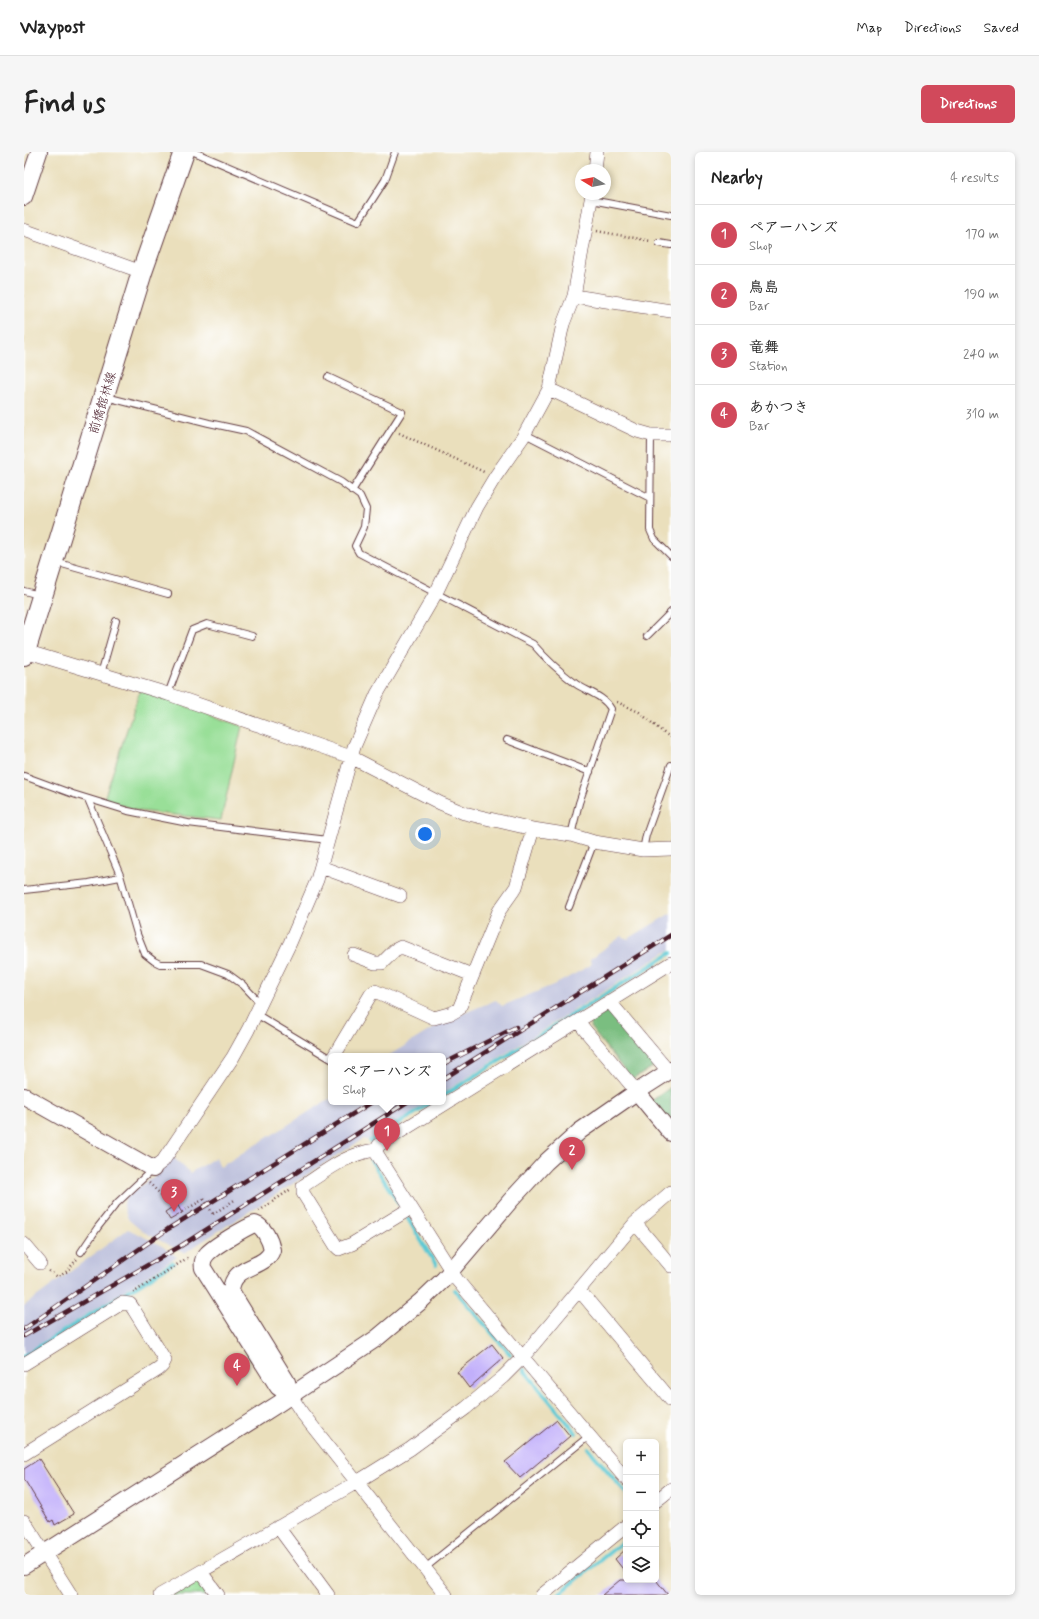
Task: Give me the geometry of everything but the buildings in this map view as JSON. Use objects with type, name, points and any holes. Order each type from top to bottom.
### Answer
[{"type":"main road","name":"前橋館林線","points":[[25,653],[33,594],[53,561],[142,272],[184,152]]},
{"type":"street","points":[[24,197],[39,152]]},
{"type":"street","points":[[596,164],[597,152]]},
{"type":"street","points":[[25,1100],[149,1174],[163,1161],[228,1063],[248,1030],[290,943],[317,880],[351,757],[377,694],[436,593],[477,507],[495,477],[525,434],[549,388],[563,324],[574,296],[591,200]]},
{"type":"street","points":[[24,230],[142,272]]},
{"type":"street","points":[[574,296],[671,311]]},
{"type":"street","points":[[549,388],[638,431],[652,435],[671,435]]},
{"type":"street","points":[[25,653],[168,694],[351,757],[440,803],[464,813],[533,829],[571,835],[594,842],[643,850],[671,849]]},
{"type":"street","points":[[336,1053],[371,994],[375,991],[434,1018],[452,1013],[459,1008],[498,911],[516,887],[533,829]]},
{"type":"street","points":[[321,867],[400,896]]},
{"type":"street","points":[[354,955],[375,963],[382,963],[395,950],[401,947],[472,975]]},
{"type":"street","points":[[446,1104],[579,1022],[609,1001],[671,963]]},
{"type":"street","points":[[24,1566],[291,1396],[378,1338],[420,1302],[452,1271],[511,1200],[546,1162],[580,1131],[637,1092],[670,1072],[609,1001]]},
{"type":"street","points":[[579,1022],[671,1133]]},
{"type":"street","points":[[376,1150],[379,1145],[444,1105]]},
{"type":"street","points":[[376,1150],[366,1151],[344,1159],[303,1186],[303,1193],[339,1249],[352,1244],[411,1208]]},
{"type":"street","points":[[376,1150],[377,1154],[452,1271],[623,1476]]},
{"type":"street","points":[[160,1595],[357,1482],[410,1449],[466,1408],[503,1377],[523,1357],[635,1223],[671,1192]]},
{"type":"street","points":[[635,1223],[671,1266]]},
{"type":"street","points":[[291,1396],[278,1388],[203,1268],[202,1262],[206,1254],[247,1227],[255,1224],[260,1226],[272,1250],[266,1259],[244,1270],[233,1279],[231,1291],[288,1382],[291,1396],[302,1413],[446,1595]]},
{"type":"street","points":[[24,1244],[40,1263]]},
{"type":"street","points":[[578,1292],[585,1297],[671,1400]]},
{"type":"street","points":[[24,1364],[122,1303],[130,1304],[165,1360],[160,1369],[24,1454]]},
{"type":"street","points":[[659,1499],[671,1489]]},
{"type":"street","points":[[24,1521],[71,1595]]},
{"type":"street","points":[[278,1527],[328,1595]]},
{"type":"street","points":[[542,1595],[623,1528]]},
{"type":"street","points":[[201,1572],[218,1595]]},
{"type":"lane","points":[[194,152],[358,222],[385,180],[396,152]]},
{"type":"lane","points":[[604,200],[671,215]]},
{"type":"lane","points":[[659,243],[671,245]]},
{"type":"lane","points":[[328,377],[402,412],[352,491]]},
{"type":"lane","points":[[105,396],[246,431],[341,482],[360,496],[366,509],[364,527],[355,546],[359,553],[533,644],[549,663],[578,685],[607,702],[611,709],[579,804],[571,835]]},
{"type":"lane","points":[[525,434],[650,498]]},
{"type":"lane","points":[[652,435],[650,530],[654,539],[671,556]]},
{"type":"lane","points":[[53,561],[168,594]]},
{"type":"lane","points":[[647,636],[671,612]]},
{"type":"lane","points":[[101,674],[116,621]]},
{"type":"lane","points":[[168,694],[192,630],[207,624],[252,636]]},
{"type":"lane","points":[[507,740],[590,772]]},
{"type":"lane","points":[[643,850],[646,835],[671,765]]},
{"type":"lane","points":[[24,776],[88,799],[128,811],[188,822],[328,840]]},
{"type":"lane","points":[[88,799],[120,877],[137,934],[145,954],[160,964],[201,964],[228,974],[243,985],[258,1008],[328,1057]]},
{"type":"lane","points":[[569,908],[594,842]]},
{"type":"lane","points":[[24,890],[89,883],[120,877]]},
{"type":"lane","points":[[81,1252],[107,1215],[149,1174]]},
{"type":"lane","points":[[425,1568],[589,1436]]},
{"type":"path","points":[[586,229],[659,243]]},
{"type":"path","points":[[391,429],[495,477]]},
{"type":"path","points":[[607,702],[613,700],[629,706],[671,737]]},
{"type":"path","points":[[149,1174],[174,1207]]},
{"type":"path","points":[[256,1213],[292,1188],[302,1188]]},
{"type":"path","points":[[182,1212],[204,1198],[213,1214],[236,1199]]},
{"type":"path","points":[[40,1263],[58,1277],[74,1265],[81,1252]]},
{"type":"shaded area","points":[[671,913],[671,949],[446,1091],[446,1053],[393,1053],[445,1021],[496,1000],[502,1006],[558,983],[591,965],[590,959],[622,936],[628,939]]},
{"type":"shaded area","points":[[328,1100],[328,1105],[424,1105],[367,1140],[363,1139],[184,1253],[142,1231],[129,1220],[125,1212],[125,1199],[159,1173],[172,1156],[190,1173],[216,1157],[220,1167]]},
{"type":"shaded area","points":[[128,1229],[162,1246],[177,1257],[24,1354],[24,1306]]},
{"type":"green space","points":[[140,690],[242,726],[221,820],[139,811],[104,799]]},
{"type":"green space","points":[[606,1011],[609,1011],[656,1065],[632,1080],[590,1027],[591,1022]]},
{"type":"green space","points":[[671,1087],[671,1126],[650,1102]]},
{"type":"green space","points":[[192,1583],[203,1584],[211,1595],[171,1595]]},
{"type":"waterway","points":[[446,1094],[671,953]]},
{"type":"waterway","points":[[370,1141],[428,1105]]},
{"type":"waterway","points":[[371,1160],[399,1204]]},
{"type":"waterway","points":[[408,1219],[436,1265]]},
{"type":"waterway","points":[[24,1356],[173,1263]]},
{"type":"waterway","points":[[455,1290],[510,1354]]},
{"type":"waterway","points":[[524,1370],[576,1433]]},
{"type":"waterway","points":[[588,1448],[623,1489]]},
{"type":"waterway","points":[[558,1595],[623,1541]]},
{"type":"railway","points":[[446,1077],[671,935]]},
{"type":"railway","points":[[446,1062],[516,1027]]},
{"type":"railway","points":[[24,1329],[168,1229],[367,1105]]},
{"type":"railway","points":[[24,1336],[179,1247],[402,1105]]},
{"type":"place","name":"ペアーハンズ","points":[[387,1151]]},
{"type":"place","name":"鳥島","points":[[572,1170]]},
{"type":"place","name":"竜舞","points":[[174,1212]]},
{"type":"place","name":"あかつき","points":[[237,1386]]}]
